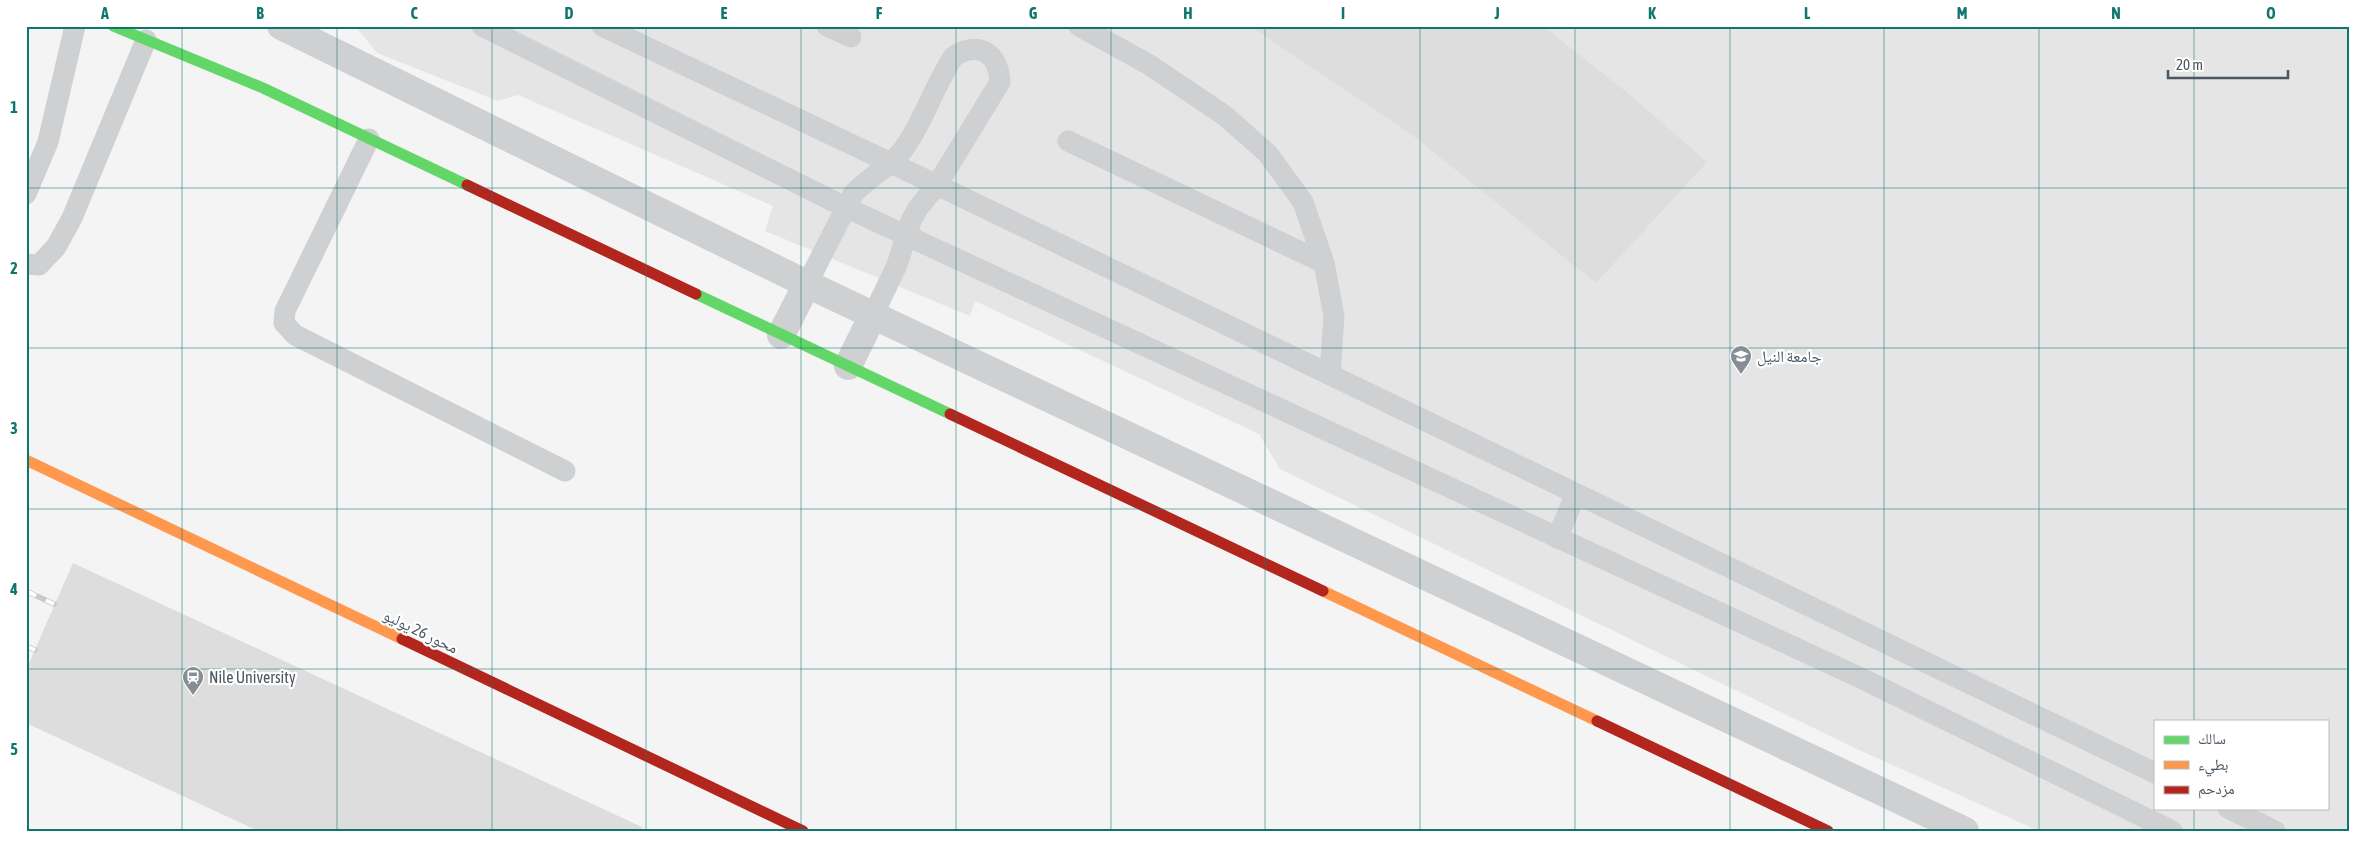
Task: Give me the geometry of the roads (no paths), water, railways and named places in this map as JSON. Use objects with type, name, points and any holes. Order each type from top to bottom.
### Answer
[{"type":"main road","points":[[113,26],[263,88],[1828,831]]},
{"type":"main road","name":"محور 26 يوليو","points":[[26,460],[803,831]]},
{"type":"street","points":[[281,26],[807,284],[1964,831]]},
{"type":"street","points":[[782,335],[807,284]]},
{"type":"street","points":[[848,366],[873,315]]},
{"type":"lane","points":[[26,194],[48,142],[75,26]]},
{"type":"lane","points":[[482,26],[845,207],[1865,680],[2172,831]]},
{"type":"lane","points":[[602,26],[1330,374],[2154,773]]},
{"type":"lane","points":[[827,26],[851,37]]},
{"type":"lane","points":[[1079,26],[1148,64],[1224,115],[1268,154],[1303,202],[1324,263],[1334,316],[1330,374]]},
{"type":"lane","points":[[26,264],[39,265],[56,248],[72,218],[146,40]]},
{"type":"lane","points":[[807,284],[845,207],[864,182],[890,164],[911,139],[954,56],[966,49],[980,49],[992,56],[999,68],[1000,82],[937,185],[918,208],[905,235],[896,265],[873,315]]},
{"type":"lane","points":[[369,138],[285,311],[284,323],[295,335],[565,472]]},
{"type":"lane","points":[[1068,142],[1324,263]]},
{"type":"lane","points":[[1557,538],[1576,494]]},
{"type":"lane","points":[[2232,810],[2275,831]]},
{"type":"railway","points":[[26,591],[54,604]]},
{"type":"railway","points":[[26,646],[35,650]]},
{"type":"place","name":"جامعة النيل","points":[[1741,375]]},
{"type":"place","name":"Nile University","points":[[193,696]]}]
